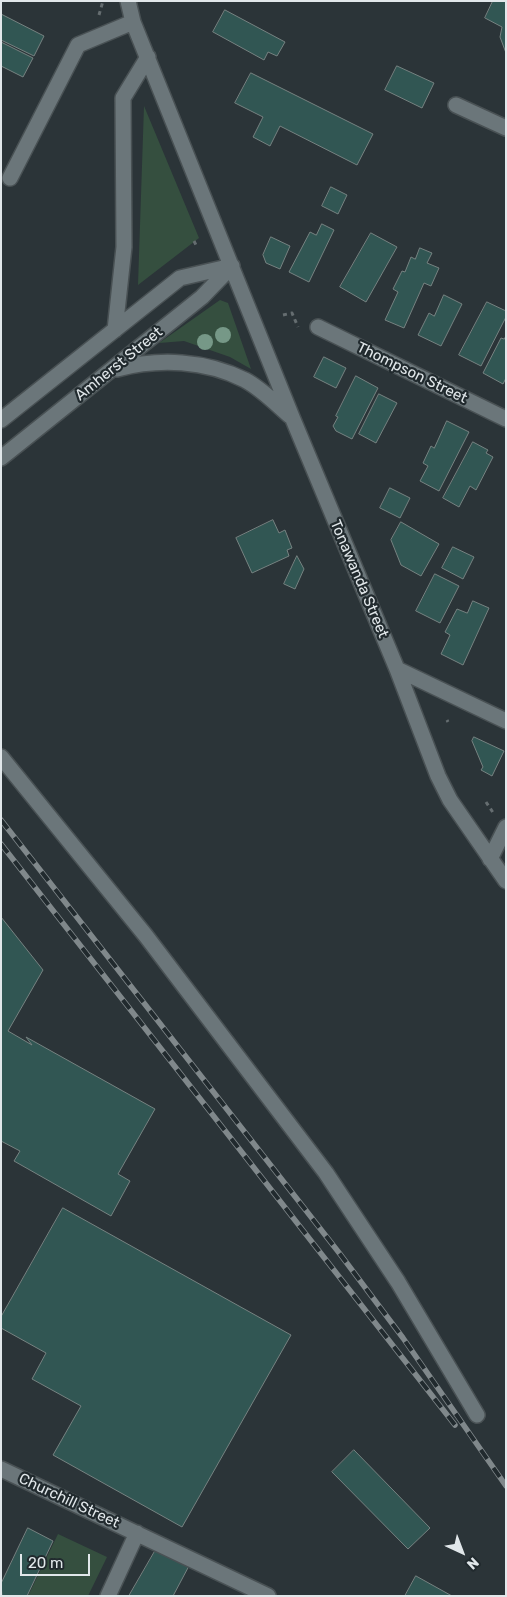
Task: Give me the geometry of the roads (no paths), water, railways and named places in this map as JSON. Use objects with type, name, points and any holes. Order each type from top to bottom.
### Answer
[{"type":"street","points":[[128,1],[133,22],[232,266]]},
{"type":"street","points":[[10,178],[78,45],[133,22]]},
{"type":"street","points":[[115,330],[122,280],[124,247],[123,98],[148,57]]},
{"type":"street","points":[[456,105],[506,128]]},
{"type":"street","name":"Amherst Street","points":[[1,420],[180,278],[232,266]]},
{"type":"street","name":"Amherst Street","points":[[1,458],[202,297],[232,266]]},
{"type":"street","name":"Tonawanda Street","points":[[232,266],[292,417],[397,669],[438,776],[450,800],[490,860],[506,880]]},
{"type":"street","name":"Thompson Street","points":[[318,327],[506,419]]},
{"type":"street","points":[[113,370],[140,363],[177,362],[209,367],[245,380],[292,417]]},
{"type":"street","points":[[397,669],[506,722]]},
{"type":"street","points":[[1,756],[146,936],[326,1173],[398,1282],[477,1415]]},
{"type":"street","points":[[490,860],[506,827]]},
{"type":"street","name":"Churchill Street","points":[[1,1469],[268,1596]]},
{"type":"street","points":[[108,1596],[137,1533]]},
{"type":"railway","points":[[1,820],[340,1254],[403,1338],[506,1486]]},
{"type":"railway","points":[[1,844],[455,1425]]}]
